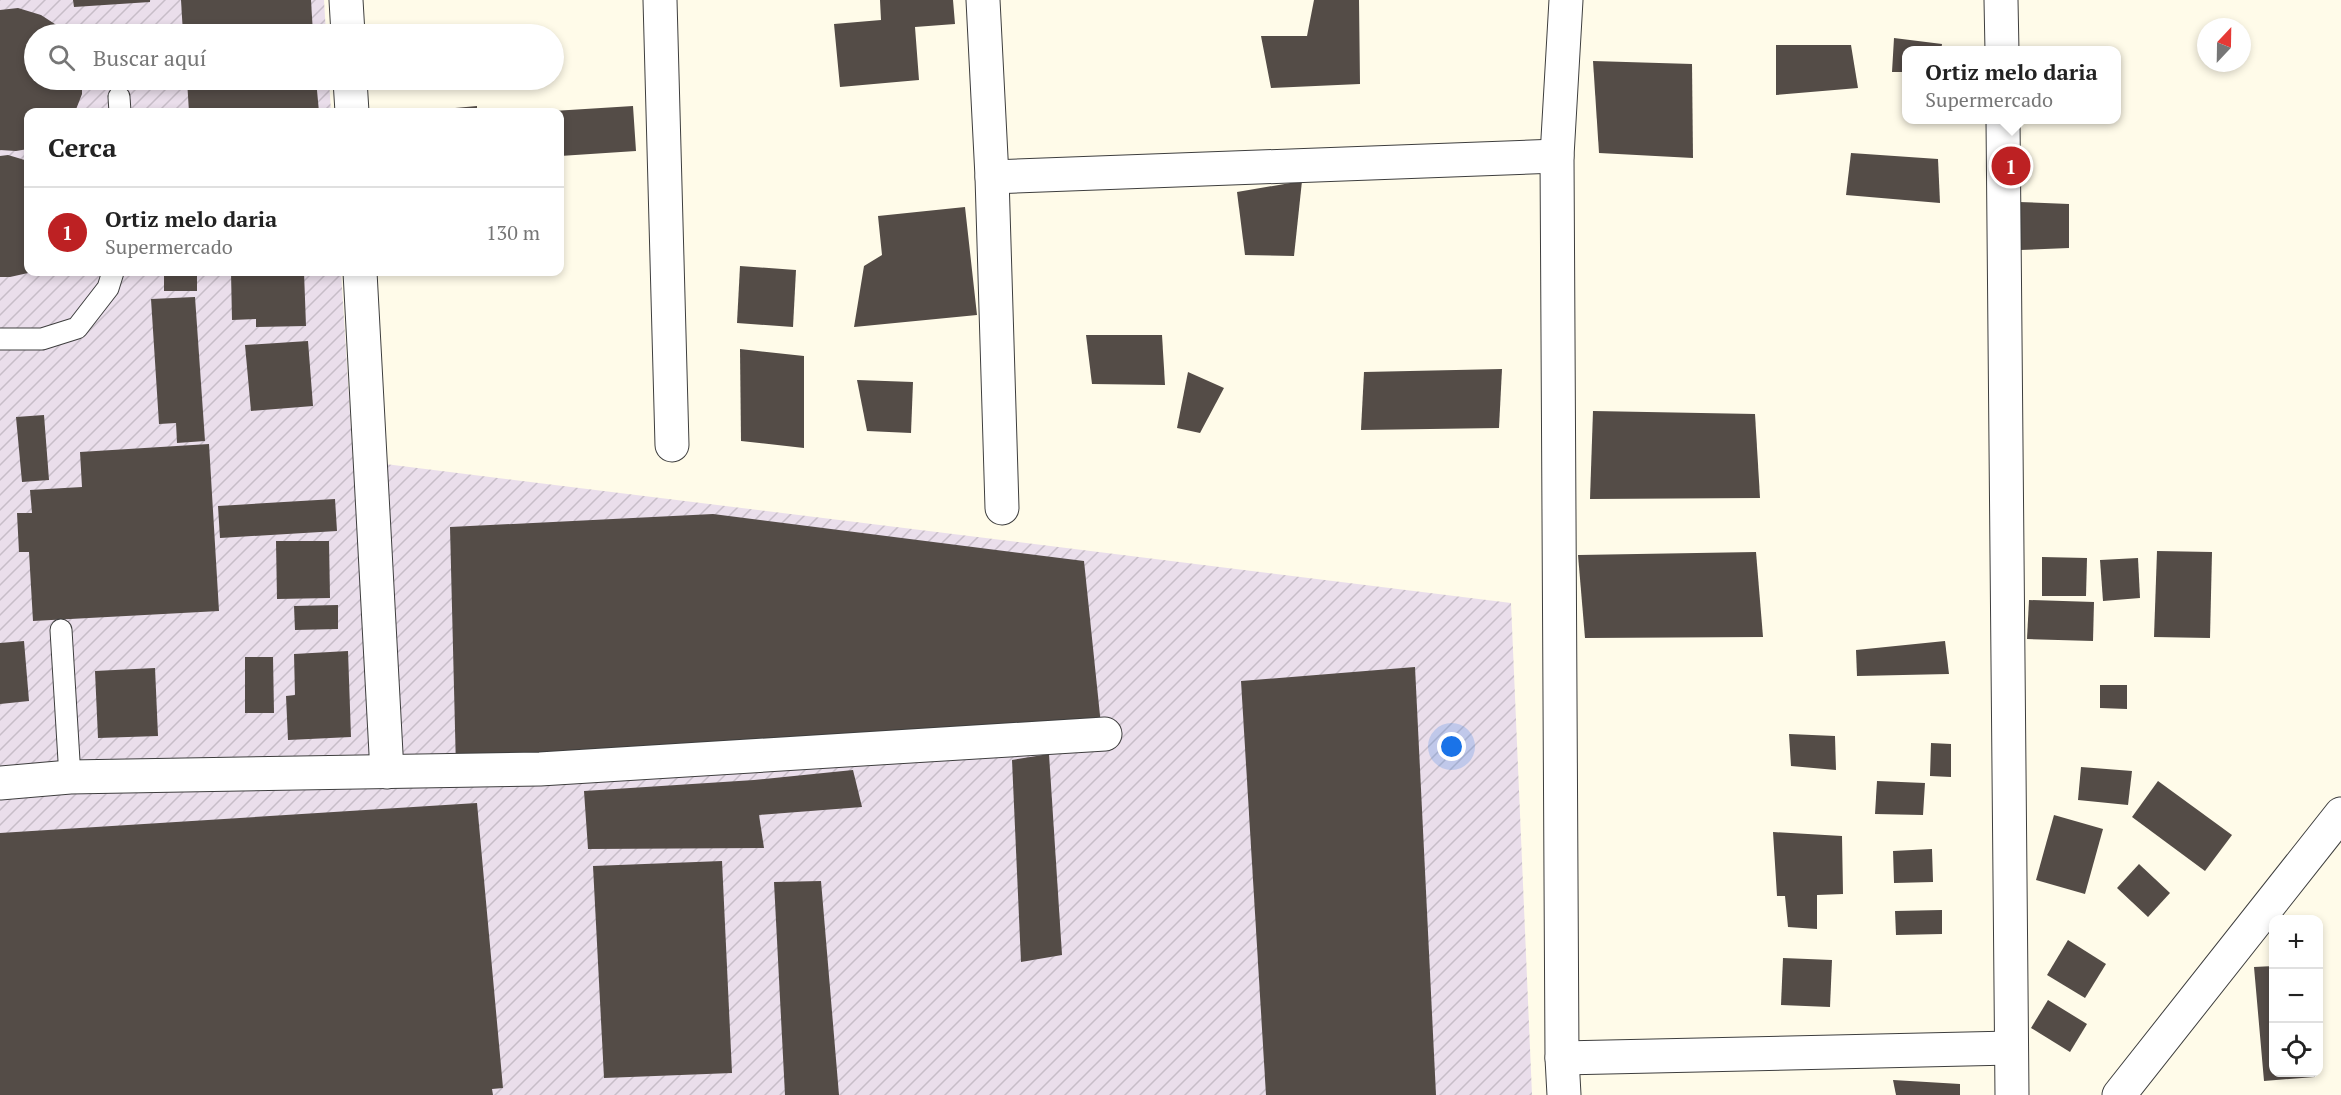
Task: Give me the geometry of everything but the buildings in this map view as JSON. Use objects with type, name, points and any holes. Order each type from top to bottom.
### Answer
[{"type":"street","points":[[346,0],[347,24]]},
{"type":"street","points":[[660,0],[672,445]]},
{"type":"street","points":[[983,0],[992,177],[1002,508]]},
{"type":"street","points":[[1564,1095],[1557,156],[1566,0]]},
{"type":"street","points":[[2001,0],[2002,46]]},
{"type":"street","points":[[351,90],[352,108]]},
{"type":"street","points":[[2002,124],[2012,1095]]},
{"type":"street","points":[[992,177],[1557,156]]},
{"type":"street","points":[[360,276],[387,771]]},
{"type":"street","points":[[0,783],[70,777],[540,769],[1105,734]]},
{"type":"street","points":[[2119,1095],[2341,814]]},
{"type":"street","points":[[1562,1058],[2011,1048]]},
{"type":"lane","points":[[0,339],[42,339],[77,328],[108,288],[112,276]]},
{"type":"lane","points":[[61,630],[70,777]]},
{"type":"shaded area","points":[[0,0],[324,0],[325,24],[24,24],[24,90],[330,90],[331,108],[24,108],[24,276],[341,276],[353,460],[1511,603],[1532,1095],[0,1095]]},
{"type":"place","name":"Ortiz melo daria","points":[[2011,166]]}]
